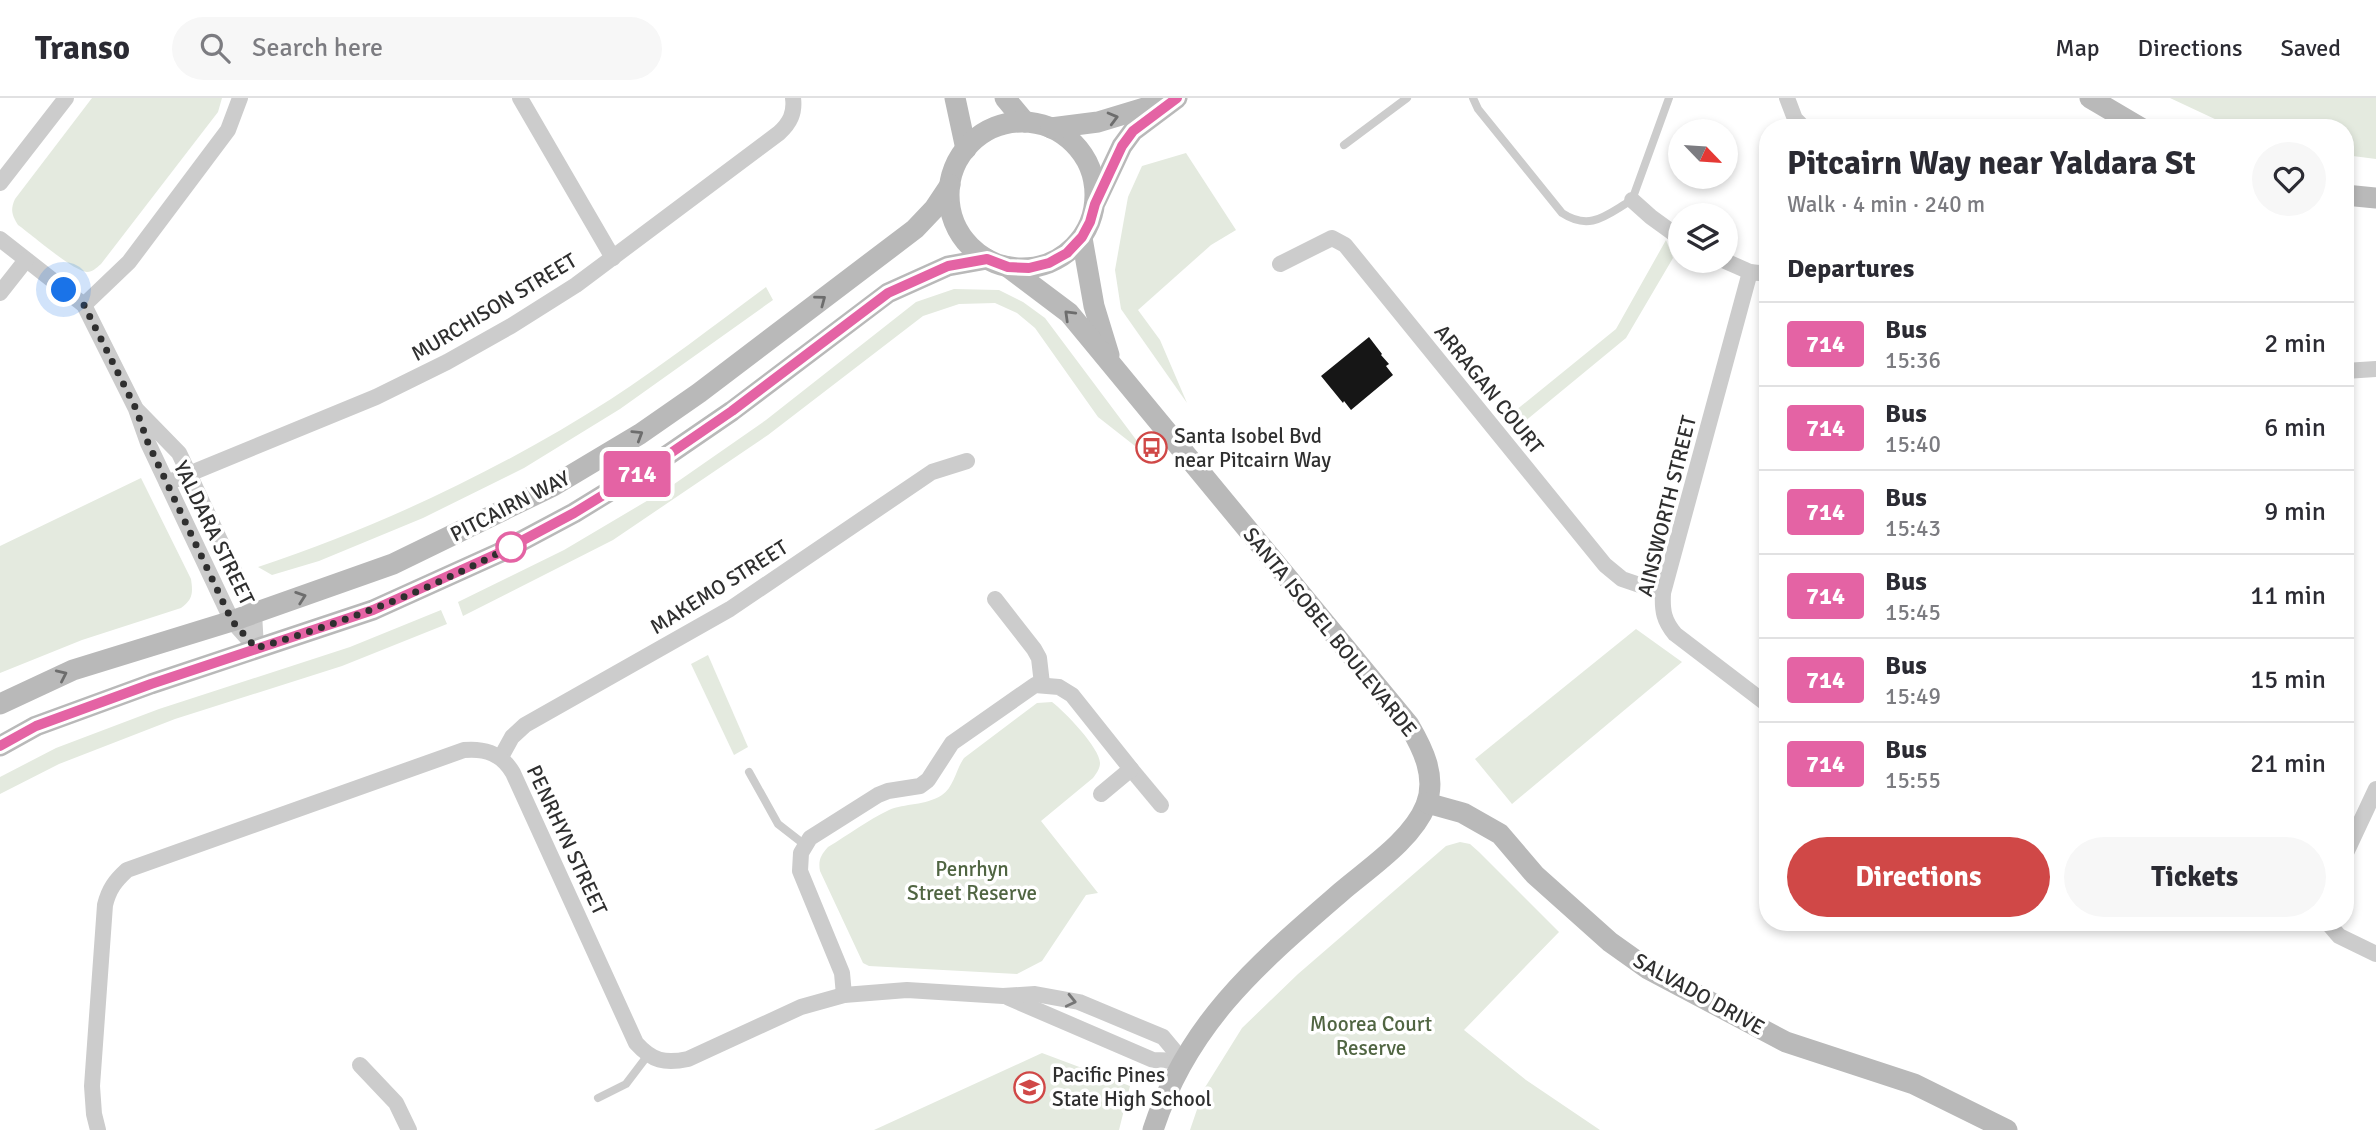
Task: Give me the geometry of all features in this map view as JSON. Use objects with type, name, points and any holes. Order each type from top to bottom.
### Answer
[{"type":"main road","points":[[955,98],[966,149]]},
{"type":"main road","points":[[1005,98],[1025,122]]},
{"type":"main road","points":[[1051,128],[1098,122],[1175,98]]},
{"type":"main road","points":[[1095,204],[1094,180],[1086,158],[1071,140],[1051,128],[1025,122],[1003,124],[982,134],[966,149],[956,166],[950,185],[950,207],[957,228],[970,246],[987,259],[1008,267],[1029,268],[1049,263],[1067,253],[1082,237],[1122,146],[1133,131],[1175,98]]},
{"type":"main road","points":[[2090,98],[2126,119]]},
{"type":"main road","name":"PITCAIRN WAY","points":[[0,704],[73,670],[232,621],[405,559],[553,486],[640,434],[699,393],[915,229],[950,185]]},
{"type":"main road","points":[[2354,196],[2376,198]]},
{"type":"main road","name":"SANTA ISOBEL BOULEVARDE","points":[[1082,237],[1094,306],[1113,367]]},
{"type":"main road","name":"PITCAIRN WAY","points":[[0,746],[36,726],[256,648],[301,636],[373,610],[499,553],[574,513],[662,459],[732,411],[888,293],[948,266],[987,259]]},
{"type":"main road","name":"SANTA ISOBEL BOULEVARDE","points":[[1008,267],[1069,313],[1409,725],[1426,757],[1430,783],[1427,803]]},
{"type":"main road","points":[[1153,1130],[1161,1105],[1183,1061],[1213,1014],[1279,945],[1411,830],[1427,803]]},
{"type":"main road","name":"SALVADO DRIVE","points":[[1427,803],[1463,813],[1500,834],[1535,875],[1609,942],[1648,969],[1786,1042],[1914,1084],[2007,1130]]},
{"type":"street","points":[[0,183],[66,98]]},
{"type":"street","points":[[84,305],[129,262],[228,130],[240,98]]},
{"type":"street","points":[[520,98],[613,258]]},
{"type":"street","name":"MURCHISON STREET","points":[[167,484],[376,397],[414,379],[540,309],[613,258],[779,133],[792,116],[793,98]]},
{"type":"street","points":[[1787,98],[1795,119]]},
{"type":"street","points":[[1632,200],[1668,229]]},
{"type":"street","name":"ARRAGAN COURT","points":[[1280,264],[1332,238],[1345,245],[1605,565],[1622,579],[1663,593]]},
{"type":"street","name":"YALDARA STREET","points":[[0,239],[84,305],[136,409],[148,443],[232,621],[256,648]]},
{"type":"street","points":[[0,293],[26,260]]},
{"type":"street","points":[[1738,267],[1759,273]]},
{"type":"street","name":"AINSWORTH STREET","points":[[1750,272],[1663,593],[1662,606],[1665,623],[1670,628],[1759,698]]},
{"type":"street","points":[[2354,370],[2376,369]]},
{"type":"street","name":"YALDARA STREET","points":[[136,409],[178,453],[189,474],[254,613],[256,648]]},
{"type":"street","name":"MAKEMO STREET","points":[[501,757],[512,737],[525,725],[730,609],[932,472],[967,461]]},
{"type":"street","points":[[995,599],[1039,657],[1042,684]]},
{"type":"street","points":[[844,995],[842,973],[800,871],[801,853],[805,845],[825,827],[878,795],[920,786],[934,774],[952,743],[1028,688],[1042,684],[1059,687],[1072,695],[1161,805]]},
{"type":"street","name":"PENRHYN STREET","points":[[98,1130],[94,1114],[93,1072],[105,905],[108,891],[115,880],[127,870],[464,750],[478,749],[501,757],[513,774],[636,1043],[648,1055]]},
{"type":"street","points":[[1101,794],[1130,769]]},
{"type":"street","points":[[2354,836],[2376,789]]},
{"type":"street","points":[[2335,931],[2339,936],[2376,954]]},
{"type":"street","points":[[648,1055],[661,1062],[672,1063],[688,1059],[801,1007],[844,995],[908,990],[1003,996],[1035,994],[1079,1002],[1163,1037],[1183,1061]]},
{"type":"street","points":[[1003,996],[1153,1060],[1183,1061]]},
{"type":"street","points":[[360,1065],[396,1103],[409,1130]]},
{"type":"lane","points":[[1344,145],[1406,98]]},
{"type":"lane","points":[[1473,98],[1478,110],[1562,213],[1571,219],[1588,223],[1632,200],[1669,98]]},
{"type":"lane","points":[[749,772],[778,824],[805,845]]},
{"type":"lane","points":[[597,1098],[626,1084],[648,1055]]},
{"type":"green space","points":[[92,98],[222,98],[218,112],[101,264],[93,271],[87,272],[62,259],[18,225],[12,209],[15,199]]},
{"type":"green space","points":[[2170,98],[2376,98],[2376,159],[2354,156],[2354,119],[2215,119]]},
{"type":"green space","points":[[1186,153],[1236,230],[1211,245],[1138,310],[1160,340],[1187,403],[1121,309],[1115,270],[1128,197],[1142,166]]},
{"type":"green space","points":[[1666,240],[1668,267],[1626,338],[1519,426],[1510,415],[1616,329]]},
{"type":"green space","points":[[766,287],[773,300],[620,409],[524,468],[423,518],[319,561],[272,575],[258,567],[395,514],[527,449],[631,386]]},
{"type":"green space","points":[[954,289],[999,290],[1023,302],[1045,318],[1149,457],[1098,417],[1035,328],[1017,313],[995,303],[959,304],[923,316],[768,435],[613,540],[463,616],[458,602],[564,550],[667,489],[766,420],[916,302]]},
{"type":"green space","points":[[141,478],[191,579],[192,592],[188,602],[181,608],[82,640],[0,673],[0,546]]},
{"type":"green space","points":[[441,610],[447,624],[342,666],[175,719],[59,764],[0,794],[0,777],[56,748],[159,709],[350,647]]},
{"type":"green space","points":[[1636,629],[1682,662],[1512,804],[1475,759]]},
{"type":"green space","points":[[708,655],[748,747],[734,755],[691,664]]},
{"type":"green space","name":"Penrhyn Street Reserve","points":[[1052,702],[1088,739],[1100,765],[1093,778],[1041,821],[1098,893],[1086,895],[1042,961],[1017,974],[869,966],[863,963],[820,871],[820,861],[828,847],[889,810],[929,801],[942,795],[964,758],[1037,703]]},
{"type":"green space","name":"Moorea Court Reserve","points":[[1460,842],[1470,844],[1479,852],[1559,932],[1464,1030],[1526,1080],[1600,1130],[1190,1130],[1204,1089],[1242,1028],[1298,974],[1446,846]]},
{"type":"green space","name":"Pacific Pines State High School","points":[[1042,1053],[1130,1086],[1119,1130],[874,1130]]},
{"type":"building","points":[[1369,337],[1389,364],[1386,366],[1393,375],[1351,410],[1321,376]]},
{"type":"bus line","name":"714","points":[[0,746],[36,726],[151,684],[373,610],[499,553],[574,513],[662,459],[732,411],[888,293],[948,266],[987,259],[1008,267],[1029,268],[1049,263],[1067,253],[1082,237],[1122,146],[1133,131],[1177,98]]},
{"type":"place","name":"Santa Isobel Bvd near Pitcairn Way","points":[[1151,448]]},
{"type":"place","name":"Pacific Pines State High School","points":[[1029,1087]]},
{"type":"route","points":[[64,290],[84,305],[136,409],[148,443],[232,621],[256,648],[301,636],[373,610],[517,543],[511,547]]}]
